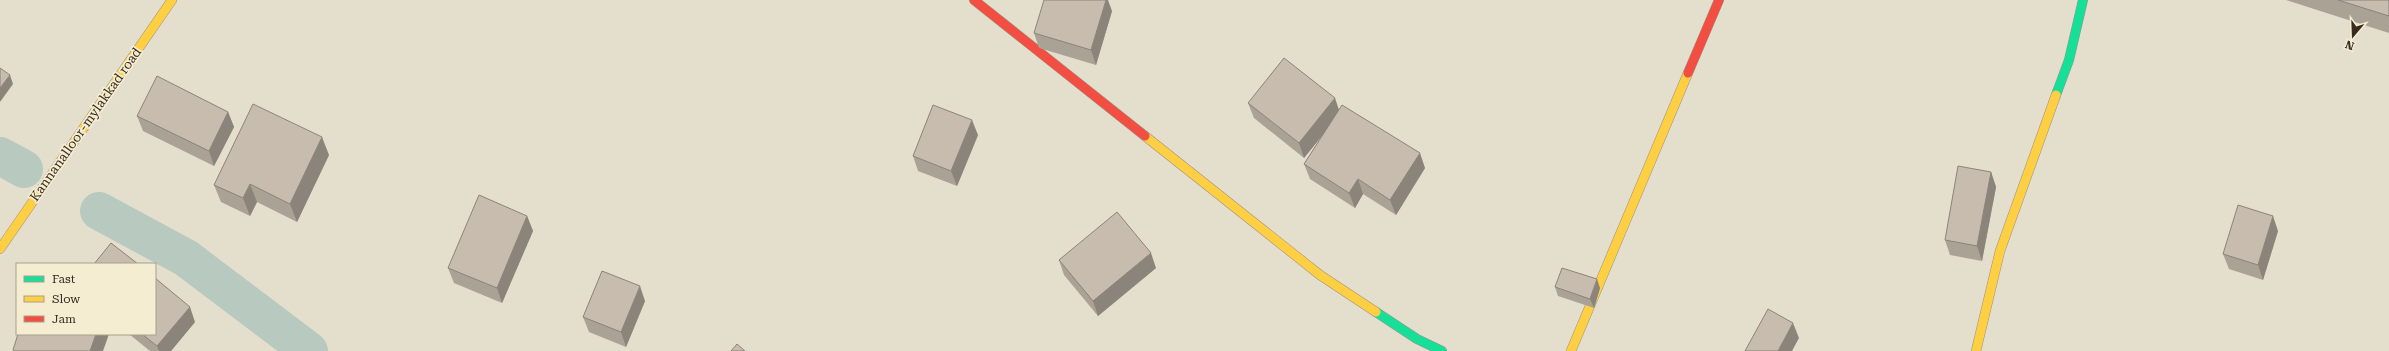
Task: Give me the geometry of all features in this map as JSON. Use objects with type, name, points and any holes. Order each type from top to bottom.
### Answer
[{"type":"street","name":"Kannanalloor-mylakkad road","points":[[0,249],[137,48],[172,0]]},
{"type":"street","points":[[974,0],[1320,275],[1418,339],[1442,351]]},
{"type":"street","points":[[1571,351],[1719,0]]},
{"type":"street","points":[[1976,351],[2000,251],[2069,60],[2083,0]]},
{"type":"building","points":[[1044,0],[1106,0],[1091,50],[1034,33]]},
{"type":"building","points":[[2338,0],[2389,0],[2389,16]]},
{"type":"building","points":[[1284,58],[1335,98],[1299,143],[1248,103]]},
{"type":"building","points":[[0,68],[10,75],[0,88]]},
{"type":"building","points":[[157,76],[228,112],[209,151],[137,116]]},
{"type":"building","points":[[253,104],[322,137],[290,204],[250,184],[243,198],[214,185]]},
{"type":"building","points":[[933,105],[972,120],[951,171],[913,156]]},
{"type":"building","points":[[1342,105],[1420,153],[1390,200],[1358,179],[1349,193],[1304,164]]},
{"type":"building","points":[[1958,166],[1991,172],[1977,246],[1945,240]]},
{"type":"building","points":[[479,195],[527,216],[497,288],[448,268]]},
{"type":"building","points":[[2238,205],[2273,216],[2258,265],[2223,254]]},
{"type":"building","points":[[1117,212],[1151,253],[1093,301],[1059,260]]},
{"type":"building","points":[[111,243],[137,263],[95,263]]},
{"type":"building","points":[[1562,268],[1597,279],[1590,299],[1555,287]]},
{"type":"building","points":[[602,271],[640,286],[621,332],[583,317]]},
{"type":"building","points":[[156,279],[190,307],[157,346],[143,335],[156,335]]},
{"type":"building","points":[[1768,309],[1793,323],[1778,351],[1745,351]]},
{"type":"building","points":[[18,335],[96,335],[90,351],[13,350]]},
{"type":"building","points":[[737,344],[745,351],[731,351]]},
{"type":"waterway","points":[[0,156],[24,169]]},
{"type":"waterway","points":[[99,211],[186,258],[309,351]]},
{"type":"traffic: fast","points":[[2056,95],[2069,60],[2083,0]]},
{"type":"traffic: fast","points":[[1376,312],[1417,339],[1442,351]]},
{"type":"traffic: slow","points":[[0,249],[172,0]]},
{"type":"traffic: slow","points":[[1571,351],[1688,73]]},
{"type":"traffic: slow","points":[[1976,351],[2000,251],[2056,95]]},
{"type":"traffic: slow","points":[[1145,136],[1320,275],[1376,312]]},
{"type":"traffic: jam","points":[[974,0],[1145,136]]},
{"type":"traffic: jam","points":[[1688,73],[1719,0]]}]
